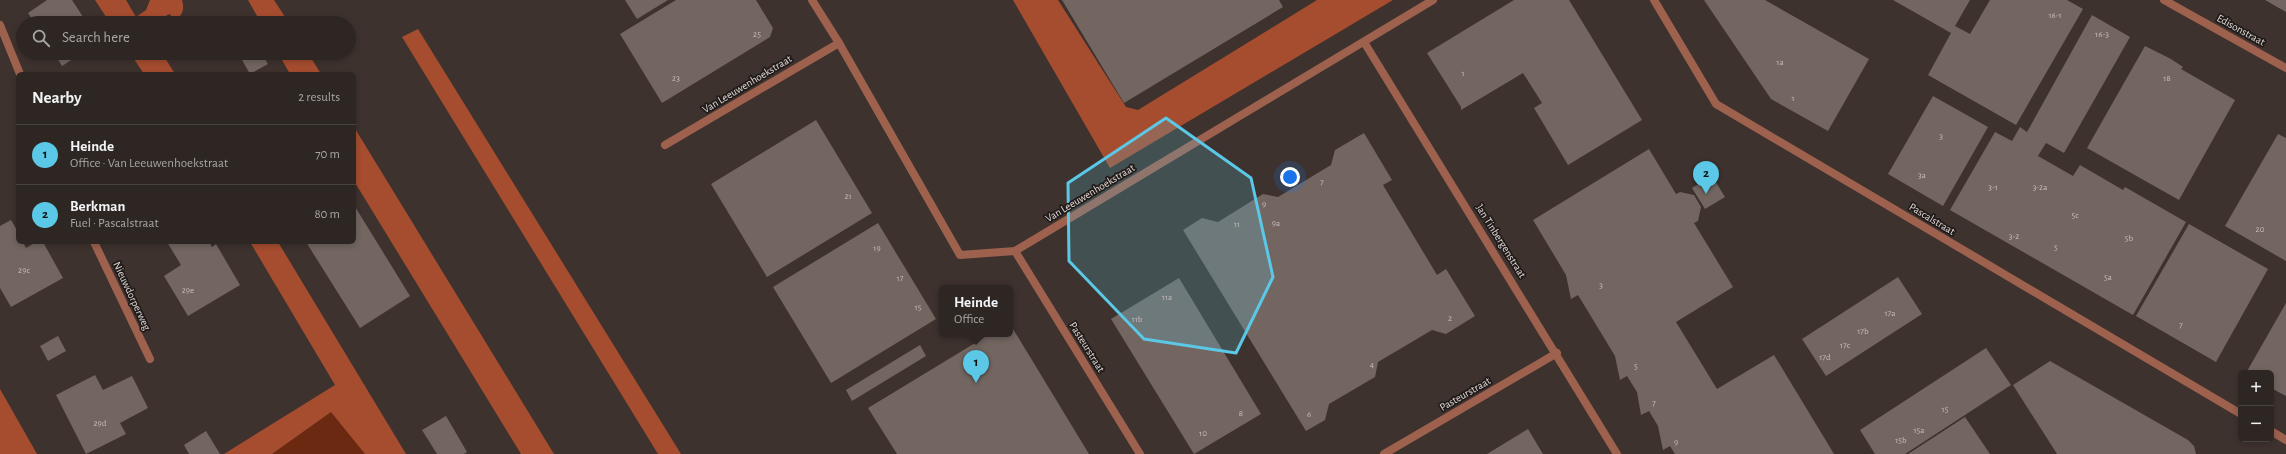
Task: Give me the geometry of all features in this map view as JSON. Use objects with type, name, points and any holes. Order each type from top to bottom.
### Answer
[{"type":"street","name":"Van Leeuwenhoekstraat","points":[[812,0],[839,43],[960,255],[1016,251],[1433,0]]},
{"type":"street","name":"Pascalstraat","points":[[1654,0],[1716,104],[2238,412]]},
{"type":"street","name":"Edisonstraat","points":[[2164,0],[2286,68]]},
{"type":"street","points":[[0,25],[19,72]]},
{"type":"street","name":"Jan Tinbergenstraat","points":[[1364,42],[1618,454]]},
{"type":"street","name":"Van Leeuwenhoekstraat","points":[[665,145],[839,43]]},
{"type":"street","name":"Nieuwdorperweg","points":[[95,244],[150,359]]},
{"type":"street","name":"Pasteurstraat","points":[[1016,251],[1140,454]]},
{"type":"street","name":"Pasteurstraat","points":[[1384,454],[1557,353]]},
{"type":"street","points":[[2274,433],[2286,440]]},
{"type":"highlighted area","points":[[1166,118],[1251,178],[1273,277],[1236,353],[1144,339],[1069,261],[1068,183]]},
{"type":"shaded area","points":[[95,0],[126,0],[135,16],[105,16]]},
{"type":"shaded area","points":[[150,0],[182,0],[183,10],[181,15],[171,16],[170,14],[166,16],[137,16],[146,10]]},
{"type":"shaded area","points":[[248,0],[274,0],[284,16],[257,16]]},
{"type":"shaded area","points":[[1013,0],[1058,0],[1126,107],[1138,110],[1317,0],[1393,0],[1110,168]]},
{"type":"shaded area","points":[[418,29],[681,454],[658,454],[402,37]]},
{"type":"shaded area","points":[[135,60],[166,60],[174,72],[143,72]]},
{"type":"shaded area","points":[[282,60],[312,60],[320,72],[289,72]]},
{"type":"shaded area","points":[[356,130],[554,454],[521,454],[356,184]]},
{"type":"shaded area","points":[[251,244],[279,244],[406,454],[365,454],[331,412],[272,454],[224,454],[335,385]]},
{"type":"shaded area","points":[[0,389],[37,454],[0,454]]},
{"type":"shaded area","points":[[332,411],[365,454],[272,454]]},
{"type":"building","points":[[47,0],[72,0],[82,16],[30,16],[28,13]]},
{"type":"building","points":[[625,0],[668,0],[637,19]]},
{"type":"building","points":[[676,0],[756,0],[773,28],[770,37],[662,103],[620,34]]},
{"type":"building","points":[[1062,0],[1279,0],[1283,7],[1124,103]]},
{"type":"building","points":[[1514,0],[1569,0],[1642,120],[1568,165],[1534,108],[1542,103],[1523,73],[1461,110],[1461,107],[1427,53]]},
{"type":"building","points":[[1704,0],[1765,0],[1869,59],[1828,131],[1771,99]]},
{"type":"building","points":[[1893,0],[1970,0],[1955,26],[1970,34],[1990,0],[2067,0],[2083,9],[2016,125],[1928,75],[1951,33]]},
{"type":"building","points":[[2265,0],[2286,0],[2286,12]]},
{"type":"building","points":[[2092,15],[2130,37],[2064,153],[2046,143],[2038,156],[2073,176],[2080,165],[2123,190],[2125,187],[2186,222],[2133,315],[1950,210],[1995,132],[2012,141],[2020,127],[2027,132]]},
{"type":"building","points":[[2145,46],[2171,59],[2183,67],[2181,69],[2235,100],[2179,200],[2087,148]]},
{"type":"building","points":[[58,60],[71,60],[62,66]]},
{"type":"building","points":[[242,60],[265,60],[268,64],[254,72],[249,72]]},
{"type":"building","points":[[1933,96],[1988,127],[1943,206],[1888,174]]},
{"type":"building","points":[[816,120],[872,213],[767,277],[711,184]]},
{"type":"building","points":[[1364,133],[1392,180],[1383,185],[1437,275],[1446,269],[1475,316],[1446,334],[1432,330],[1378,362],[1375,377],[1329,404],[1325,420],[1306,431],[1183,230],[1202,218],[1218,222],[1263,194],[1278,197],[1331,165],[1335,150]]},
{"type":"building","points":[[2278,134],[2286,138],[2286,261],[2225,226]]},
{"type":"building","points":[[1649,149],[1676,194],[1680,192],[1694,195],[1701,207],[1698,221],[1694,223],[1733,287],[1676,322],[1717,389],[1774,355],[1834,454],[1675,454],[1670,446],[1663,450],[1658,426],[1649,411],[1641,415],[1637,392],[1627,376],[1620,380],[1615,356],[1578,295],[1571,299],[1566,275],[1533,220]]},
{"type":"building","points":[[1712,176],[1725,197],[1705,209],[1692,188]]},
{"type":"building","points":[[356,208],[410,296],[360,328],[307,244],[356,244]]},
{"type":"building","points":[[11,220],[16,229],[16,244],[24,244],[26,248],[33,244],[44,244],[63,278],[11,307],[0,288],[0,226]]},
{"type":"building","points":[[878,223],[936,319],[831,383],[773,287]]},
{"type":"building","points":[[2189,224],[2268,269],[2216,362],[2136,316]]},
{"type":"building","points":[[168,244],[210,244],[212,247],[216,244],[240,285],[188,316],[164,276],[181,265]]},
{"type":"building","points":[[1898,277],[1922,314],[1826,376],[1802,339]]},
{"type":"building","points":[[1179,278],[1261,414],[1194,454],[1111,319]]},
{"type":"building","points":[[2286,303],[2286,396],[2274,390],[2274,370],[2248,370]]},
{"type":"building","points":[[1013,329],[1089,454],[897,454],[868,408],[985,337],[1013,337]]},
{"type":"building","points":[[58,336],[66,351],[48,361],[40,346]]},
{"type":"building","points":[[920,345],[926,356],[852,401],[846,390]]},
{"type":"building","points":[[1986,348],[2011,385],[1905,454],[1875,454],[1860,430]]},
{"type":"building","points":[[2050,361],[2188,440],[2194,446],[2196,454],[2057,454],[2013,385]]},
{"type":"building","points":[[95,375],[103,390],[132,376],[148,408],[120,423],[126,434],[86,454],[56,395]]},
{"type":"building","points":[[446,416],[467,452],[464,454],[437,454],[422,430]]},
{"type":"building","points":[[1965,417],[1990,454],[1908,454]]},
{"type":"building","points":[[1528,429],[1543,454],[1487,454]]},
{"type":"building","points":[[206,431],[220,454],[189,454],[184,445]]},
{"type":"place","name":"Berkman","points":[[1706,194]]},
{"type":"place","name":"Heinde","points":[[976,383]]}]
